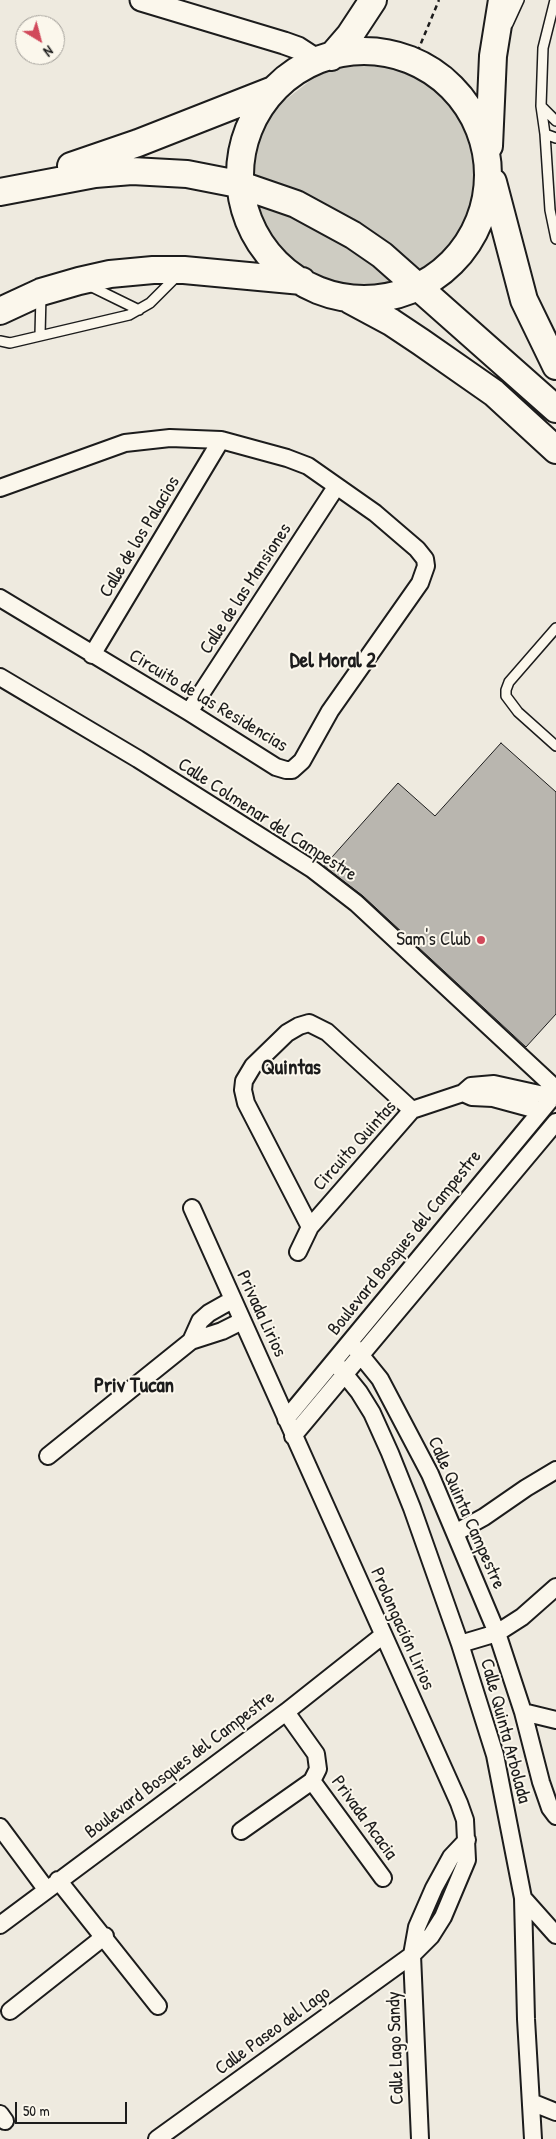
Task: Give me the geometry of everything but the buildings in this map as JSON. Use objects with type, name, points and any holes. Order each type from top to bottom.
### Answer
[{"type":"main road","points":[[325,59],[350,35],[373,0]]},
{"type":"main road","points":[[340,295],[376,300],[421,287],[447,267],[466,246],[479,223],[489,197],[493,56],[502,0]]},
{"type":"main road","points":[[304,282],[278,264],[259,241],[240,208],[237,197],[240,156],[251,120],[260,105],[298,72],[325,59],[365,51],[396,54],[414,60],[446,82],[462,99],[473,116],[490,162],[500,213],[524,300],[556,366]]},
{"type":"main road","points":[[0,192],[138,143],[279,88]]},
{"type":"main road","points":[[0,192],[95,174],[132,171],[187,174],[238,184],[296,204],[332,223],[382,255],[421,287],[556,409]]},
{"type":"main road","points":[[0,310],[41,292],[119,273],[184,270],[304,282],[340,295],[399,327],[487,388],[556,450]]},
{"type":"street","points":[[141,0],[284,43],[325,59]]},
{"type":"street","name":"Circuito de las Residencias","points":[[0,488],[126,443],[170,438],[221,440],[294,460],[308,466],[376,513],[417,549],[425,559],[426,566],[420,583],[330,711],[302,761],[292,770],[276,767],[0,598]]},
{"type":"street","name":"Calle de los Palacios","points":[[92,654],[221,440]]},
{"type":"street","name":"Calle de las Mansiones","points":[[189,712],[336,487]]},
{"type":"street","name":"Calle Colmenar del Campestre","points":[[0,677],[138,759],[312,869],[356,903],[555,1093]]},
{"type":"street","points":[[310,1227],[250,1115],[243,1090],[244,1080],[253,1066],[287,1033],[299,1026],[309,1024],[327,1032],[412,1110]]},
{"type":"street","name":"Circuito Quintas","points":[[298,1252],[310,1227],[412,1110],[463,1093],[471,1086],[494,1084],[555,1093]]},
{"type":"street","name":"Circuito Quintas","points":[[463,1093],[472,1097],[493,1098],[541,1110]]},
{"type":"street","name":"Boulevard Bosques del Campestre","points":[[286,1419],[555,1093]]},
{"type":"street","name":"Boulevard Bosques del Campestre","points":[[293,1436],[556,1122]]},
{"type":"street","name":"Privada Lirios","points":[[192,1208],[293,1436]]},
{"type":"street","points":[[191,1341],[200,1321],[209,1313],[232,1300]]},
{"type":"street","points":[[48,1456],[191,1341],[222,1331],[242,1321]]},
{"type":"street","name":"Calle Quinta Campestre","points":[[350,1342],[380,1379],[430,1474],[497,1633],[523,1712],[541,1782],[550,1808],[556,1816]]},
{"type":"street","name":"Calle Quinta Arbolada","points":[[334,1361],[372,1413],[390,1453],[412,1508],[460,1644],[494,1755],[523,1898],[533,2139]]},
{"type":"street","name":"Prolongación Lirios","points":[[293,1436],[465,1820],[467,1860],[443,1917],[432,1936],[412,1955]]},
{"type":"street","points":[[455,1533],[484,1518],[526,1488],[556,1470]]},
{"type":"street","points":[[460,1644],[497,1633],[522,1617],[556,1587]]},
{"type":"street","name":"Boulevard Bosques del Campestre","points":[[0,1925],[286,1712],[382,1636]]},
{"type":"street","name":"Privada Acacia","points":[[241,1831],[312,1781],[318,1769],[316,1754],[286,1712]]},
{"type":"street","points":[[523,1712],[556,1720]]},
{"type":"street","name":"Privada Acacia","points":[[312,1781],[383,1878]]},
{"type":"street","points":[[0,1827],[52,1885],[104,1936],[158,2006]]},
{"type":"street","points":[[523,1898],[556,1934]]},
{"type":"street","points":[[10,2011],[104,1936]]},
{"type":"street","name":"Calle Paseo del Lago","points":[[157,2139],[412,1955]]},
{"type":"street","name":"Calle Lago Sandy","points":[[412,1955],[420,2139]]},
{"type":"street","points":[[531,2102],[556,2112]]},
{"type":"lane","points":[[493,56],[519,0]]},
{"type":"lane","points":[[556,0],[543,48],[541,106],[545,134],[550,210],[556,239]]},
{"type":"lane","points":[[541,106],[556,120]]},
{"type":"lane","points":[[545,134],[556,138]]},
{"type":"lane","points":[[0,341],[10,343],[120,317],[139,310],[150,303],[184,270]]},
{"type":"lane","points":[[80,281],[139,310]]},
{"type":"lane","points":[[40,335],[41,292]]},
{"type":"lane","points":[[556,628],[509,682],[506,690],[506,696],[510,703],[556,746]]},
{"type":"path","points":[[414,60],[439,0]]},
{"type":"shaded area","points":[[359,61],[378,62],[396,67],[414,74],[436,87],[449,99],[471,138],[477,173],[476,189],[467,220],[459,236],[448,251],[438,261],[420,273],[249,176],[250,153],[255,136],[264,120],[275,108],[324,70],[342,63]]},
{"type":"shaded area","points":[[254,203],[301,220],[351,247],[395,281],[366,288],[334,285],[321,281],[293,266],[270,243],[261,228],[253,208]]},
{"type":"place","name":"Sam's Club","points":[[481,940]]},
{"type":"district","name":"Del Moral 2","points":[[333,661]]},
{"type":"district","name":"Quintas","points":[[291,1068]]},
{"type":"district","name":"Priv Tucan","points":[[134,1386]]}]
